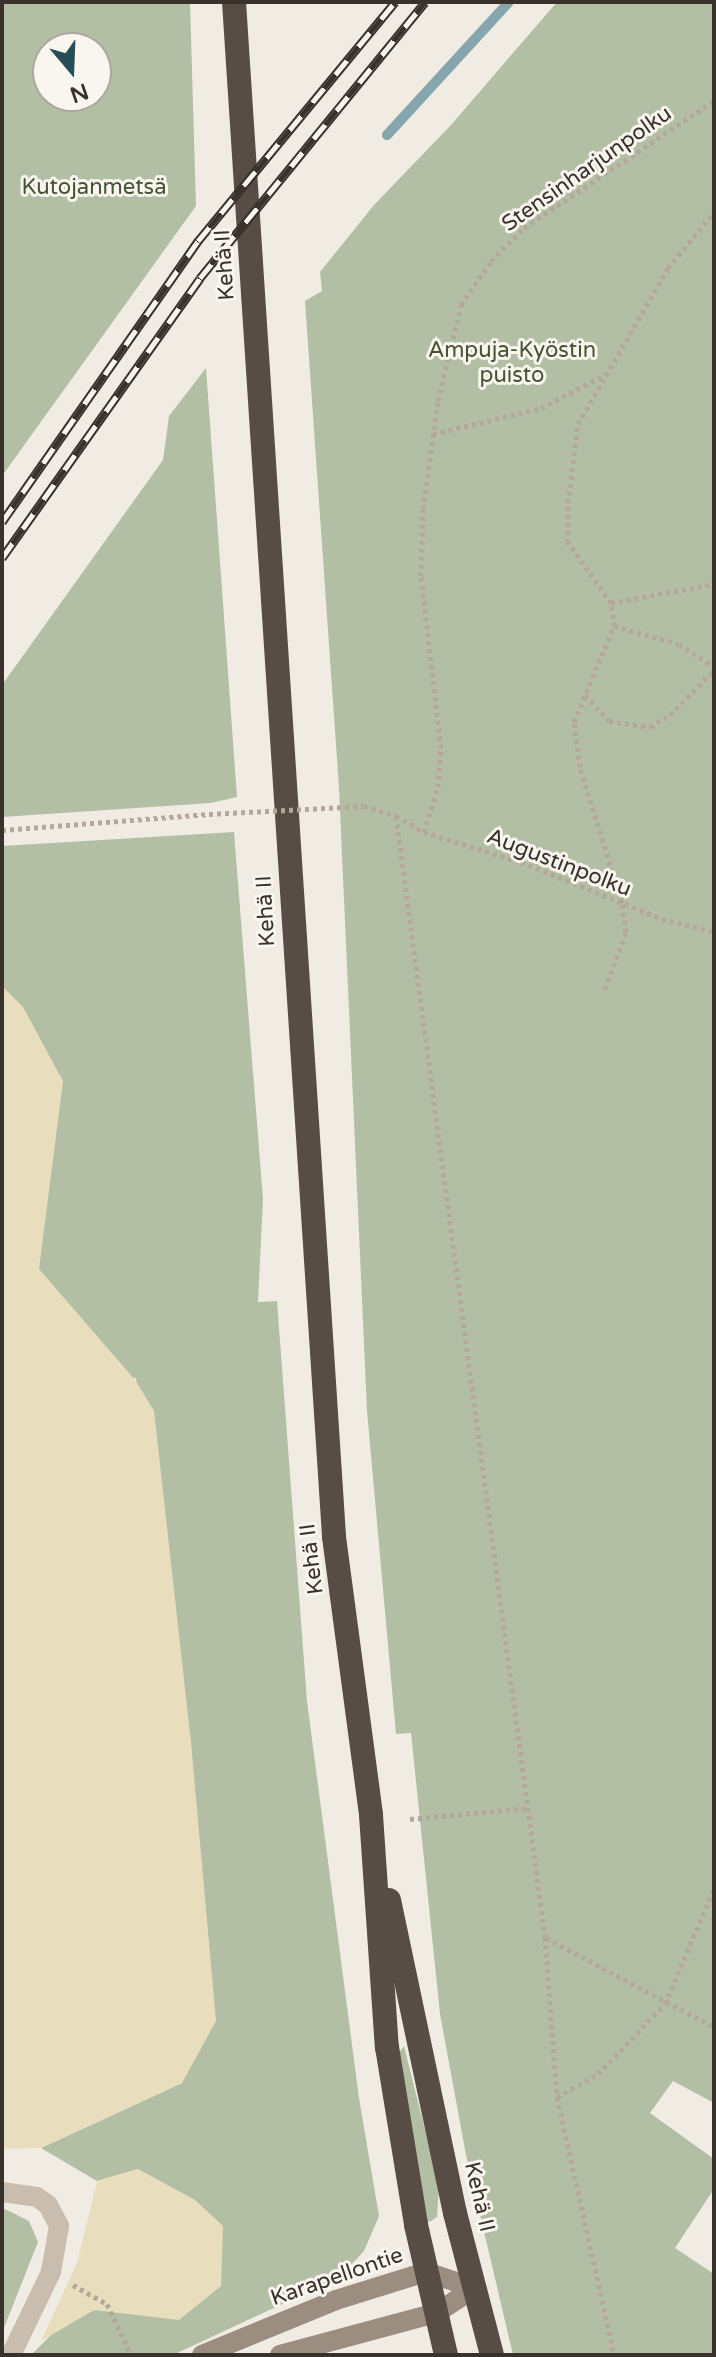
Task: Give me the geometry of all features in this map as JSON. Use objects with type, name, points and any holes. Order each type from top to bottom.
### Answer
[{"type":"highway","name":"Kehä II","points":[[234,2],[334,1537],[371,1815],[387,2047],[426,2272],[446,2355]]},
{"type":"highway","name":"Kehä II","points":[[371,1815],[455,2213],[492,2355]]},
{"type":"street","points":[[2,2192],[37,2197],[48,2205],[59,2226],[51,2272],[11,2355]]},
{"type":"street","name":"Karapellontie","points":[[202,2355],[336,2300],[426,2272],[475,2288]]},
{"type":"street","points":[[280,2355],[436,2313],[475,2288]]},
{"type":"path","name":"Stensinharjunpolku","points":[[424,832],[438,787],[441,748],[421,576],[423,509],[433,434],[461,305],[491,261],[524,228],[714,101]]},
{"type":"path","points":[[605,989],[626,932],[622,903],[580,767],[574,722],[614,626],[611,603],[568,542],[568,503],[578,424],[668,268],[714,212]]},
{"type":"path","points":[[433,434],[541,408],[608,373]]},
{"type":"path","points":[[611,603],[714,584]]},
{"type":"path","points":[[585,695],[609,721],[650,727],[670,715],[714,668],[679,644],[614,626]]},
{"type":"path","name":"Augustinpolku","points":[[2,830],[364,806],[396,816],[424,832],[521,862],[662,919],[714,932]]},
{"type":"path","points":[[396,816],[545,1937],[557,2097],[614,2355]]},
{"type":"path","points":[[410,1819],[527,1808]]},
{"type":"path","points":[[557,2097],[598,2074],[665,2004],[714,1888]]},
{"type":"path","points":[[545,1937],[665,2004],[714,2027]]},
{"type":"path","points":[[51,2272],[107,2304],[131,2355]]},
{"type":"green space","name":"Kutojanmetsä","points":[[2,2],[190,2],[196,206],[2,476]]},
{"type":"green space","name":"Ampuja-Kyöstin puisto","points":[[557,2],[714,2],[714,2103],[673,2081],[650,2113],[714,2159],[714,2189],[675,2248],[714,2274],[714,2355],[513,2355],[466,2155],[440,2014],[411,1733],[396,1734],[367,1411],[339,788],[305,301],[322,291],[320,272],[374,205],[451,125]]},
{"type":"green space","points":[[206,368],[237,797],[211,803],[2,817],[2,685],[163,460],[169,416]]},
{"type":"green space","points":[[234,832],[263,1199],[258,1302],[277,1301],[307,1701],[359,2098],[379,2216],[364,2251],[340,2277],[173,2355],[31,2355],[59,2327],[107,2304],[138,2169],[97,2181],[41,2148],[182,2083],[136,1378],[106,1386],[28,1348],[2,1046],[2,846]]},
{"type":"green space","points":[[404,2046],[439,2186],[437,2217],[426,2222],[398,2054]]},
{"type":"green space","points":[[2,2210],[29,2221],[38,2242],[2,2333]]},
{"type":"sand","points":[[2,986],[23,1007],[63,1081],[39,1269],[136,1381],[154,1411],[191,1742],[216,2021],[182,2083],[41,2148],[2,2149]]},
{"type":"sand","points":[[138,2169],[195,2200],[223,2226],[221,2286],[179,2320],[94,2310],[41,2341],[77,2263],[97,2181]]},
{"type":"waterway","points":[[387,135],[509,2]]},
{"type":"railway","points":[[2,522],[198,241],[395,2]]},
{"type":"railway","points":[[2,558],[200,278],[425,2]]}]
